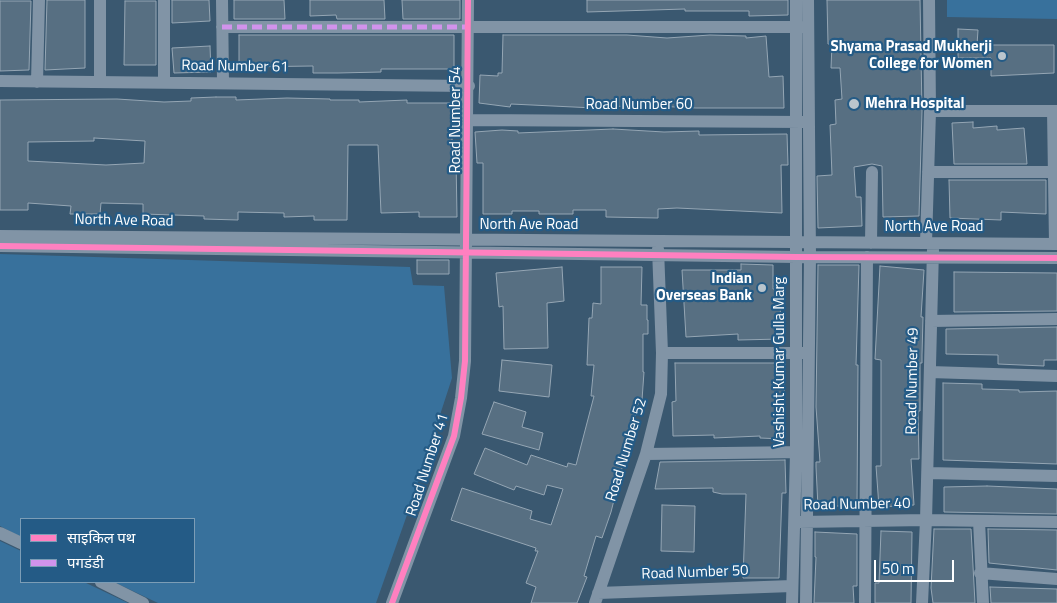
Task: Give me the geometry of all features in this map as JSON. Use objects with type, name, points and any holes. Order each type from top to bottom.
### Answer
[{"type":"street","points":[[37,82],[38,0]]},
{"type":"street","points":[[100,0],[100,82]]},
{"type":"street","points":[[164,0],[164,82]]},
{"type":"street","points":[[222,0],[223,82]]},
{"type":"street","name":"Road Number 54","points":[[465,246],[469,120],[468,0]]},
{"type":"street","name":"Vashisht Kumar Gulla Marg","points":[[796,0],[802,27],[803,122],[810,242],[803,353],[801,522],[806,603]]},
{"type":"street","name":"Vashisht Kumar Gulla Marg","points":[[802,27],[808,0]]},
{"type":"street","name":"Road Number 49","points":[[926,520],[932,257],[929,243],[928,172],[930,111],[929,0]]},
{"type":"street","points":[[222,27],[802,27]]},
{"type":"street","name":"Road Number 61","points":[[0,82],[223,82],[469,86]]},
{"type":"street","points":[[930,111],[1055,111],[1056,244]]},
{"type":"street","name":"Road Number 60","points":[[469,120],[803,122]]},
{"type":"street","name":"Vashisht Kumar Gulla Marg","points":[[803,122],[796,242],[803,353]]},
{"type":"street","points":[[871,242],[872,172]]},
{"type":"street","points":[[928,172],[1056,172]]},
{"type":"street","name":"North Ave Road","points":[[0,236],[465,246],[658,242],[1056,244]]},
{"type":"street","name":"Road Number 52","points":[[597,598],[646,454],[662,394],[658,242]]},
{"type":"street","points":[[0,246],[465,246],[658,255],[1057,258]]},
{"type":"street","name":"Road Number 41","points":[[392,603],[454,436],[465,361],[465,246]]},
{"type":"street","points":[[865,603],[867,257]]},
{"type":"street","points":[[931,321],[1057,319]]},
{"type":"street","points":[[662,353],[803,353]]},
{"type":"street","points":[[930,372],[1057,376]]},
{"type":"street","points":[[646,454],[802,452]]},
{"type":"street","points":[[928,473],[1057,476]]},
{"type":"street","points":[[926,520],[1057,522]]},
{"type":"street","name":"Road Number 40","points":[[801,522],[926,520],[922,603]]},
{"type":"street","points":[[980,521],[982,603]]},
{"type":"street","name":"Vashisht Kumar Gulla Marg","points":[[792,603],[792,586],[801,522]]},
{"type":"street","points":[[0,533],[20,543]]},
{"type":"street","points":[[980,573],[1057,579]]},
{"type":"street","points":[[103,583],[143,603]]},
{"type":"street","name":"Road Number 50","points":[[597,598],[792,586]]},
{"type":"shaded area","points":[[947,0],[1057,0],[1057,19],[947,17]]},
{"type":"shaded area","points":[[0,254],[410,267],[413,285],[444,286],[452,378],[376,603],[158,603],[116,583],[195,583],[195,518],[20,518],[20,536],[0,526]]},
{"type":"shaded area","points":[[0,541],[20,551],[20,583],[86,583],[128,603],[0,603]]},
{"type":"building","points":[[47,0],[85,0],[85,68],[45,70]]},
{"type":"building","points":[[172,0],[209,0],[210,21],[172,23]]},
{"type":"building","points":[[234,0],[284,0],[285,19],[234,19]]},
{"type":"building","points":[[310,0],[384,0],[385,19],[337,19],[336,15],[310,16]]},
{"type":"building","points":[[402,0],[460,0],[460,19],[403,19]]},
{"type":"building","points":[[587,0],[788,0],[788,15],[749,16],[749,11],[685,11],[685,9],[587,12]]},
{"type":"building","points":[[827,0],[920,0],[922,111],[919,216],[883,217],[882,166],[872,164],[854,167],[856,197],[861,197],[862,226],[818,228],[817,176],[832,175],[830,125],[836,124],[835,100],[842,99],[840,68],[831,68],[832,44],[828,44]]},
{"type":"building","points":[[0,1],[31,1],[29,70],[0,71]]},
{"type":"building","points":[[125,1],[156,1],[156,65],[124,65]]},
{"type":"building","points":[[958,29],[978,30],[977,45],[1054,45],[1054,73],[991,76],[991,58],[958,58]]},
{"type":"building","points":[[239,35],[454,35],[454,69],[381,69],[381,72],[313,73],[313,66],[239,67]]},
{"type":"building","points":[[503,35],[627,35],[667,38],[710,35],[746,36],[746,38],[766,36],[769,77],[783,76],[784,108],[696,108],[634,105],[633,107],[615,106],[615,109],[511,104],[510,107],[479,103],[480,75],[498,76],[498,73],[502,73]]},
{"type":"building","points":[[210,46],[211,72],[174,73],[172,48]]},
{"type":"building","points":[[236,97],[236,100],[330,99],[359,100],[359,102],[407,100],[407,103],[452,103],[452,158],[456,158],[457,217],[419,217],[419,212],[381,213],[378,145],[348,145],[347,220],[314,220],[314,216],[284,217],[284,213],[238,212],[238,220],[204,219],[204,216],[143,214],[143,204],[101,203],[100,214],[70,214],[71,206],[28,203],[28,210],[0,210],[0,100],[117,99],[164,102],[191,101],[191,98]],"holes":[[[94,138],[145,141],[144,163],[106,165],[28,161],[28,142],[94,141]]]},
{"type":"building","points":[[973,122],[973,128],[997,126],[997,130],[1024,128],[1027,164],[954,164],[952,123]]},
{"type":"building","points":[[613,129],[664,132],[699,131],[699,135],[787,134],[788,165],[781,165],[782,213],[677,208],[658,209],[658,218],[606,217],[606,210],[573,210],[573,214],[539,214],[539,211],[512,211],[512,214],[483,214],[483,163],[477,163],[475,132],[502,130],[518,131],[518,133]]},
{"type":"building","points":[[949,180],[1046,180],[1046,214],[1001,212],[1001,220],[950,218]]},
{"type":"building","points":[[417,260],[449,260],[449,274],[417,274]]},
{"type":"building","points":[[741,264],[773,265],[773,289],[779,288],[782,339],[738,340],[738,334],[686,337],[682,270],[741,270]]},
{"type":"building","points":[[818,265],[859,265],[856,365],[858,365],[857,505],[818,507],[816,462],[820,462],[816,407]]},
{"type":"building","points":[[880,266],[924,270],[921,317],[923,317],[922,363],[920,363],[920,411],[918,411],[919,459],[911,459],[914,505],[879,507],[876,466],[881,466],[881,360],[875,359]]},
{"type":"building","points":[[562,267],[564,301],[547,303],[548,348],[504,349],[503,306],[499,307],[496,273]]},
{"type":"building","points":[[601,267],[642,267],[641,305],[647,305],[648,334],[643,334],[644,372],[642,400],[639,400],[611,512],[602,538],[596,536],[584,576],[587,577],[577,603],[531,603],[536,587],[526,583],[538,551],[535,551],[536,548],[451,520],[462,488],[532,511],[530,519],[551,525],[563,489],[547,485],[544,495],[516,486],[514,490],[474,474],[485,448],[527,465],[531,455],[567,467],[568,463],[576,465],[594,396],[591,396],[594,365],[587,365],[589,318],[592,318],[593,303],[601,304]]},
{"type":"building","points":[[954,272],[1057,273],[1057,311],[954,312]]},
{"type":"building","points":[[1057,327],[1057,360],[1044,360],[1044,366],[998,364],[998,355],[946,354],[946,329]]},
{"type":"building","points":[[502,360],[552,365],[549,397],[499,391]]},
{"type":"building","points":[[675,363],[785,363],[783,439],[760,438],[760,436],[714,438],[714,435],[673,436],[672,402],[676,401]]},
{"type":"building","points":[[943,383],[982,384],[982,389],[1019,390],[1019,392],[1057,391],[1057,464],[943,460]]},
{"type":"building","points":[[494,402],[526,412],[522,427],[543,433],[539,450],[482,434]]},
{"type":"building","points":[[785,460],[786,493],[782,493],[779,578],[743,578],[746,494],[722,494],[713,492],[713,488],[655,489],[660,462]]},
{"type":"building","points":[[987,486],[1057,489],[1057,514],[944,512],[944,487]]},
{"type":"building","points":[[662,505],[695,506],[694,552],[661,551]]},
{"type":"building","points":[[934,529],[971,529],[975,603],[933,603],[931,588]]},
{"type":"building","points":[[988,529],[1057,530],[1057,570],[989,563]]},
{"type":"building","points":[[881,531],[912,532],[911,603],[875,603],[875,583],[879,583]]},
{"type":"building","points":[[815,532],[857,534],[857,586],[853,586],[854,603],[814,603]]},
{"type":"building","points":[[990,587],[1057,589],[1057,603],[991,603]]},
{"type":"marked path","points":[[222,27],[468,27]]},
{"type":"cycle path","points":[[392,603],[454,436],[461,398],[465,361],[468,0]]},
{"type":"cycle path","points":[[0,246],[796,257],[1057,258]]},
{"type":"place","name":"Shyama Prasad Mukherji College for Women","points":[[1002,56]]},
{"type":"place","name":"Mehra Hospital","points":[[854,104]]},
{"type":"place","name":"Indian Overseas Bank","points":[[762,288]]}]
